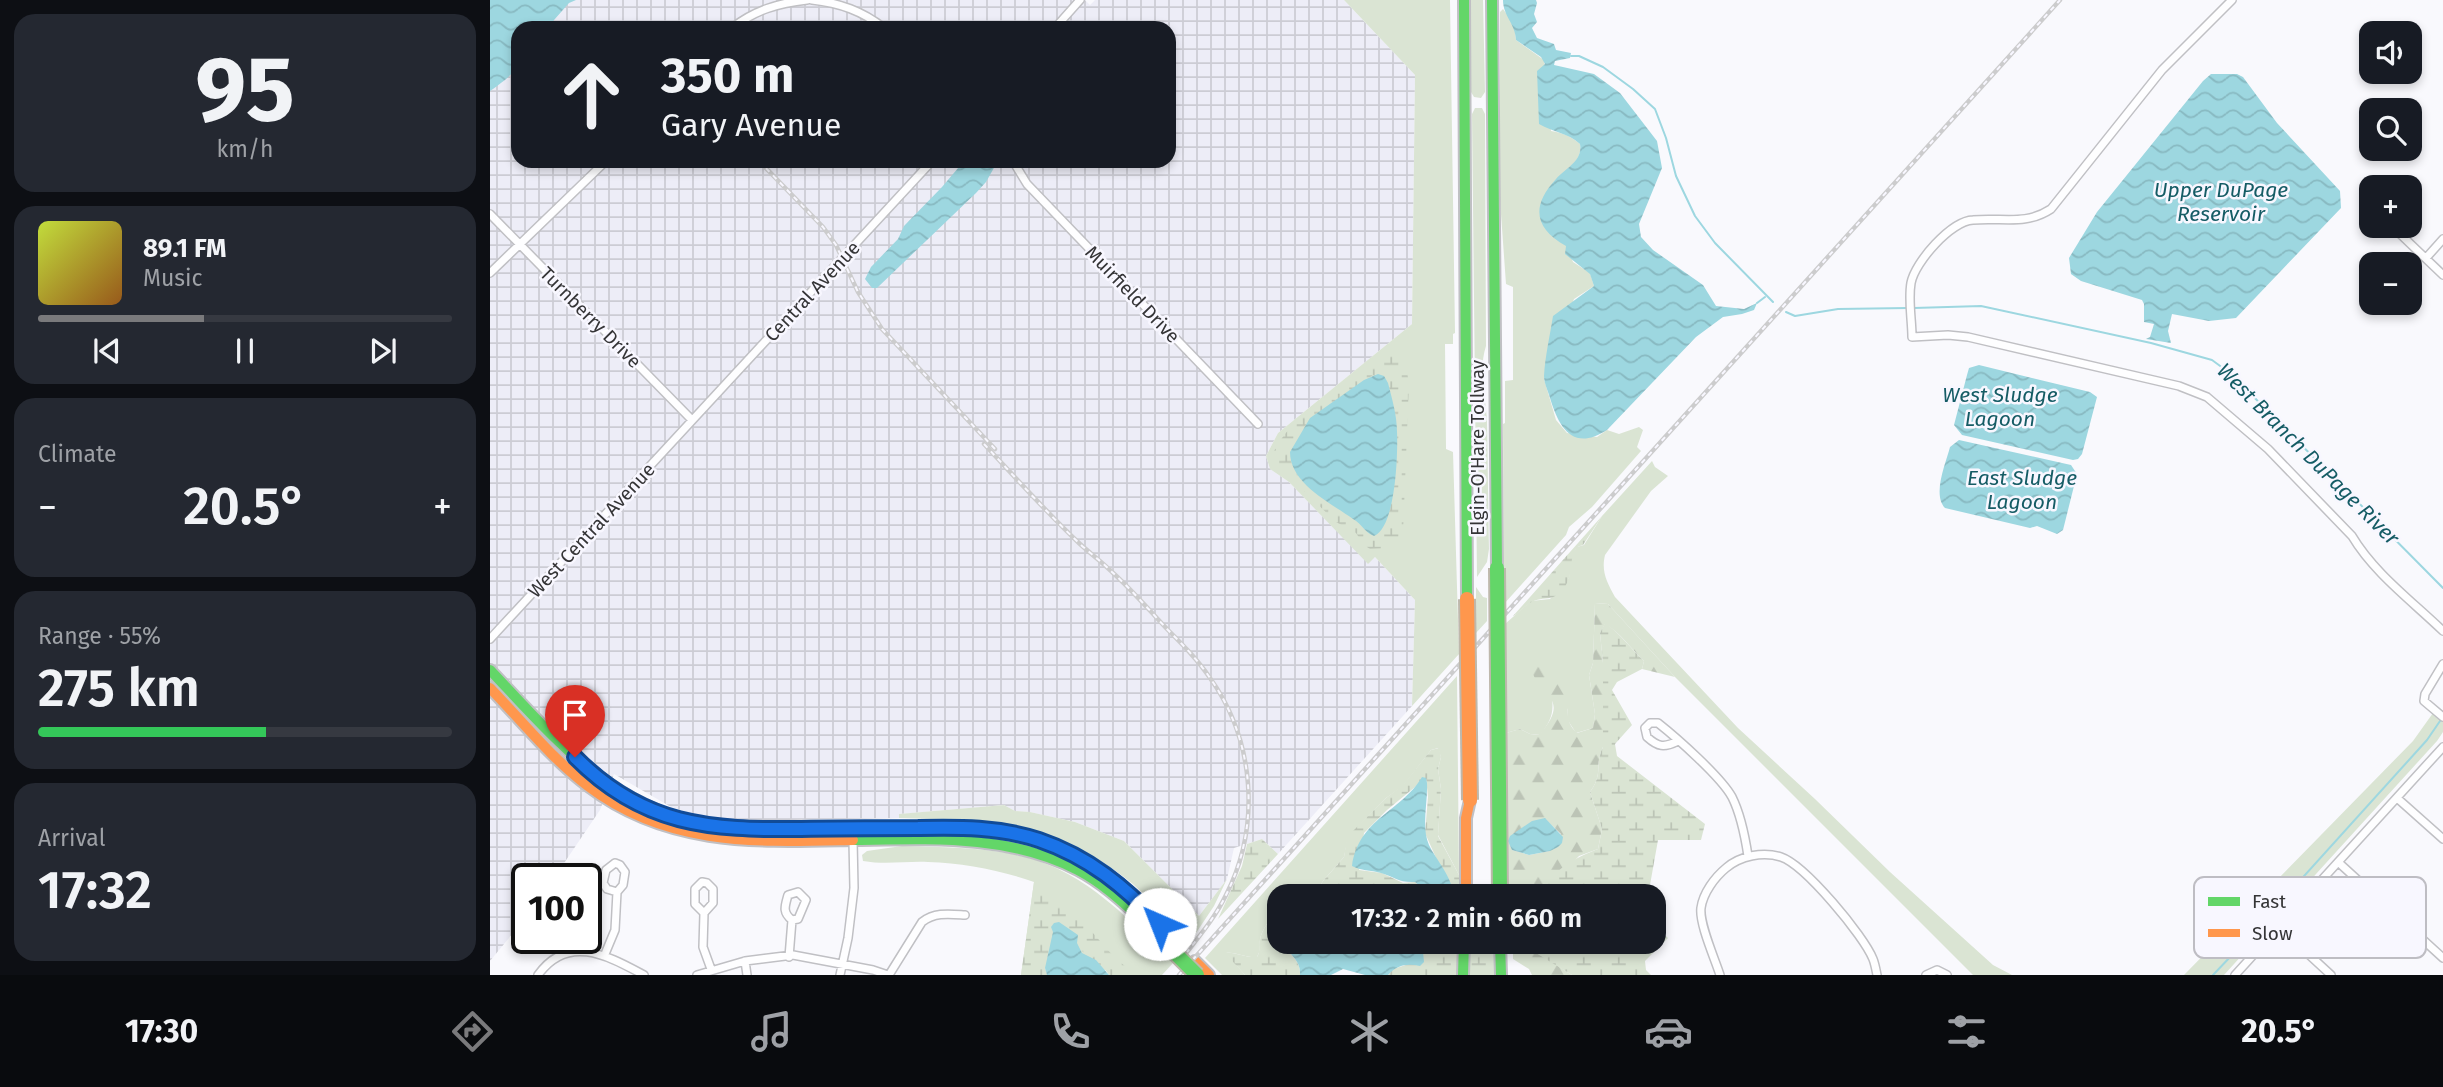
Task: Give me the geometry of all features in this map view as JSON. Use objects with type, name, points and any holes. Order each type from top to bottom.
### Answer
[{"type":"main road","points":[[1456,0],[1460,151],[1463,172]]},
{"type":"main road","points":[[1463,172],[1464,0]]},
{"type":"main road","name":"Elgin-O'Hare Tollway","points":[[1492,0],[1500,884]]},
{"type":"main road","name":"Elgin-O'Hare Tollway","points":[[1463,172],[1472,884]]},
{"type":"main road","points":[[490,670],[586,768],[622,795],[654,811],[694,823],[731,829],[853,834]]},
{"type":"main road","points":[[490,688],[583,781],[615,804],[645,820],[676,831],[722,840],[977,828],[1004,831],[1039,840],[1072,853],[1106,873],[1134,897],[1170,942],[1205,975]]},
{"type":"main road","points":[[1466,884],[1466,818],[1470,800]]},
{"type":"main road","points":[[1463,975],[1464,954]]},
{"type":"main road","points":[[1471,975],[1472,954]]},
{"type":"main road","points":[[1500,954],[1501,975]]},
{"type":"street","points":[[743,21],[763,9],[786,2],[809,0],[847,7],[874,21]]},
{"type":"street","points":[[1061,21],[1080,0]]},
{"type":"street","points":[[2231,0],[2162,70],[2052,209],[2039,218],[2025,220],[1970,219],[1959,223],[1937,242],[1917,269],[1911,284],[1912,337],[1968,337],[2179,386],[2207,397],[2268,449],[2351,536],[2375,566],[2443,631]]},
{"type":"street","points":[[490,273],[599,168]]},
{"type":"street","name":"Central Avenue","points":[[692,420],[926,168]]},
{"type":"street","name":"Muirfield Drive","points":[[1017,168],[1027,184],[1258,424]]},
{"type":"street","name":"Turnberry Drive","points":[[490,214],[692,420]]},
{"type":"street","points":[[2404,238],[2443,275]]},
{"type":"street","points":[[2426,258],[2443,239]]},
{"type":"street","name":"West Central Avenue","points":[[490,639],[692,420]]},
{"type":"street","points":[[2443,664],[2425,694],[2424,701],[2443,718]]},
{"type":"street","points":[[1678,741],[1727,789],[1742,822],[1748,856]]},
{"type":"street","points":[[2325,877],[2443,747]]},
{"type":"street","points":[[2397,798],[2443,839]]},
{"type":"street","points":[[840,975],[854,888],[853,834]]},
{"type":"street","points":[[1720,975],[1706,935],[1701,908],[1713,879],[1748,856],[1781,857],[1806,874],[1856,930],[1873,960],[1877,975]]},
{"type":"street","points":[[2339,862],[2355,877]]},
{"type":"street","points":[[605,954],[615,930],[617,892]]},
{"type":"street","points":[[704,913],[703,947],[711,970]]},
{"type":"street","points":[[697,975],[745,961],[793,955],[888,975],[922,922],[928,917],[939,914],[965,915]]},
{"type":"street","points":[[789,957],[792,920]]},
{"type":"street","points":[[2426,942],[2443,958]]},
{"type":"street","points":[[538,975],[549,962],[567,952],[605,954],[644,975]]},
{"type":"street","points":[[2235,975],[2251,958]]},
{"type":"street","points":[[2313,958],[2331,975]]},
{"type":"street","points":[[745,961],[747,975]]},
{"type":"street","points":[[1926,975],[1937,970],[1947,975]]},
{"type":"shaded area","points":[[490,0],[1085,0],[1090,5],[1095,0],[1344,0],[1415,75],[1412,324],[1278,433],[1266,456],[1270,469],[1289,482],[1368,563],[1375,557],[1415,600],[1412,706],[1278,854],[1262,839],[1234,848],[1227,879],[1199,916],[1124,841],[1075,822],[1015,811],[1004,805],[900,814],[899,818],[733,821],[703,817],[671,807],[614,774],[600,810],[564,863],[511,863],[511,935],[490,961]]},
{"type":"green space","points":[[1344,0],[1450,0],[1455,333],[1453,344],[1445,344],[1446,449],[1453,452],[1459,654],[1412,706],[1415,600],[1375,557],[1368,564],[1289,482],[1270,469],[1266,456],[1278,433],[1412,324],[1415,75]]},
{"type":"green space","points":[[1470,0],[1483,0],[1485,92],[1481,98],[1474,97],[1471,92]]},
{"type":"green space","points":[[1503,9],[1514,24],[1516,40],[1544,60],[1551,131],[1567,135],[1580,144],[1577,159],[1547,193],[1573,262],[1590,273],[1594,286],[1574,299],[1544,379],[1556,420],[1567,433],[1597,437],[1607,430],[1619,434],[1639,427],[1643,430],[1637,447],[1641,451],[1592,507],[1569,527],[1566,535],[1504,604],[1503,424],[1505,381],[1513,380],[1513,287],[1506,284],[1500,200],[1500,12]]},
{"type":"green space","points":[[1475,108],[1482,108],[1485,114],[1486,346],[1483,374],[1487,422],[1489,549],[1487,562],[1477,577],[1472,114]]},
{"type":"green space","points":[[1394,355],[1405,364],[1409,382],[1403,533],[1398,542],[1389,548],[1370,549],[1356,533],[1336,522],[1276,464],[1272,456],[1286,433],[1308,411],[1345,383]],"holes":[[[1373,375],[1388,383],[1397,426],[1396,472],[1387,519],[1374,536],[1354,518],[1304,483],[1292,464],[1290,452],[1310,418]]]},
{"type":"green space","points":[[1652,461],[1655,467],[1668,476],[1651,491],[1605,555],[1604,572],[1615,597],[1738,728],[1993,965],[2012,975],[1973,975],[1675,677],[1608,604],[1595,603],[1593,663],[1589,675],[1595,714],[1593,728],[1576,733],[1567,719],[1568,709],[1552,698],[1550,718],[1540,735],[1520,729],[1506,733],[1505,624],[1531,601],[1550,599],[1569,578],[1571,555],[1577,547],[1584,545],[1602,516]]},
{"type":"green space","points":[[1602,516],[1583,545],[1577,547],[1569,578],[1561,592],[1551,598],[1535,600],[1513,616]]},
{"type":"green space","points":[[1476,587],[1483,597],[1487,598],[1487,621],[1476,633]]},
{"type":"green space","points":[[1595,603],[1608,604],[1675,677],[1642,669],[1644,661],[1621,636],[1605,624],[1600,633],[1603,663],[1603,747],[1597,779],[1590,792],[1602,829],[1598,849],[1579,856],[1552,884],[1508,884],[1506,733],[1520,729],[1539,735],[1553,711],[1553,703],[1534,676],[1531,665],[1539,659],[1551,667],[1564,682],[1568,693],[1569,722],[1577,733],[1593,728],[1595,714],[1589,675],[1593,663]],"holes":[[[1545,819],[1561,834],[1550,851],[1529,855],[1512,850],[1517,832]]]},
{"type":"green space","points":[[1605,623],[1644,661],[1642,669],[1617,682],[1612,690],[1632,725],[1615,744],[1617,756],[1705,824],[1701,840],[1658,840],[1650,884],[1548,884],[1565,866],[1598,849],[1602,829],[1590,792],[1597,779],[1603,747],[1603,663],[1600,633]]},
{"type":"green space","points":[[1457,676],[1459,875],[1438,835],[1441,789],[1438,769],[1441,757],[1438,748],[1431,750],[1403,786],[1386,798],[1348,837],[1344,857],[1321,884],[1271,884]]},
{"type":"green space","points":[[2433,713],[2443,721],[2443,732],[2437,741],[2313,877],[2280,877],[2413,741]]},
{"type":"green space","points":[[533,724],[598,783],[647,812],[779,834],[731,837],[669,825],[626,806],[588,781]]},
{"type":"green space","points":[[1439,748],[1441,757],[1438,769],[1441,789],[1438,836],[1459,875],[1471,884],[1448,884],[1425,833],[1428,797],[1426,778],[1364,833],[1359,870],[1382,873],[1403,883],[1417,884],[1321,884],[1344,857],[1347,837],[1403,785],[1431,750]]},
{"type":"green space","points":[[1004,805],[1015,811],[1075,822],[1124,841],[1199,916],[1227,879],[1214,906],[1190,942],[1133,884],[1097,859],[1070,845],[1044,835],[990,823],[899,818],[899,814]]},
{"type":"green space","points":[[1262,839],[1278,854],[1218,919],[1242,866],[1247,844]]},
{"type":"green space","points":[[902,846],[995,851],[1047,864],[1088,886],[1106,900],[1173,963],[1162,975],[1109,975],[1107,970],[1045,968],[1047,975],[1021,975],[1034,882],[955,864],[863,861],[862,855],[867,851]]},
{"type":"green space","points":[[1034,882],[1043,892],[1068,905],[1115,958],[1136,975],[1109,975],[1102,966],[1084,953],[1077,943],[1053,932],[1045,968],[1047,975],[1021,975]]},
{"type":"green space","points":[[1267,889],[1267,924],[1262,932],[1257,957],[1226,953],[1245,975],[1222,975],[1205,958]]},
{"type":"green space","points":[[1267,924],[1267,954],[1291,954],[1297,962],[1300,975],[1245,975],[1225,953],[1257,957],[1262,932]]},
{"type":"green space","points":[[1412,954],[1505,954],[1494,975],[1388,975],[1393,969],[1409,964]]},
{"type":"green space","points":[[1513,954],[1541,954],[1572,975],[1532,975],[1529,969],[1513,959]]},
{"type":"green space","points":[[1538,954],[1652,954],[1645,961],[1646,970],[1651,975],[1572,975]]},
{"type":"green space","points":[[2201,958],[2239,958],[2224,975],[2184,975]]},
{"type":"water","points":[[490,0],[576,0],[569,3],[553,21],[511,21],[511,75],[490,91]]},
{"type":"water","points":[[1503,0],[1536,0],[1534,14],[1537,22],[1532,28],[1537,38],[1554,44],[1556,50],[1571,53],[1570,58],[1555,61],[1554,65],[1594,74],[1620,93],[1657,141],[1662,168],[1639,224],[1641,237],[1653,250],[1703,285],[1716,306],[1744,309],[1757,303],[1754,310],[1723,317],[1696,337],[1607,430],[1585,438],[1569,434],[1563,427],[1554,409],[1544,376],[1553,316],[1594,286],[1590,274],[1565,254],[1566,246],[1547,232],[1540,216],[1540,207],[1548,189],[1576,160],[1580,144],[1539,124],[1537,71],[1545,64],[1541,57],[1516,40]]},
{"type":"water","name":"Upper DuPage Reservoir","points":[[2211,74],[2237,74],[2243,77],[2277,123],[2340,191],[2341,208],[2236,318],[2209,321],[2172,314],[2168,331],[2171,343],[2146,339],[2150,337],[2154,324],[2144,322],[2142,300],[2081,281],[2071,274],[2069,258],[2097,212]]},
{"type":"water","points":[[958,168],[994,168],[976,193],[877,288],[872,288],[865,279],[871,267],[898,239],[904,226]]},
{"type":"water","name":"West Sludge Lagoon","points":[[1979,365],[2090,392],[2097,397],[2082,454],[2078,459],[1962,435],[1954,425],[1969,368]]},
{"type":"water","points":[[1378,374],[1384,376],[1388,383],[1393,401],[1397,426],[1397,456],[1394,489],[1387,519],[1374,536],[1304,483],[1292,463],[1290,452],[1310,418],[1364,380]]},
{"type":"water","name":"East Sludge Lagoon","points":[[1959,440],[2071,465],[2077,474],[2063,530],[2057,534],[2037,526],[2030,528],[1945,508],[1940,495],[1941,478],[1950,447]]},
{"type":"water","points":[[1422,777],[1426,778],[1427,838],[1451,884],[1417,884],[1352,866],[1363,837]]},
{"type":"water","points":[[1545,818],[1563,837],[1558,847],[1529,855],[1512,850],[1508,841],[1510,836],[1532,821]]},
{"type":"water","points":[[1059,922],[1078,935],[1077,943],[1082,953],[1096,960],[1109,975],[1047,975],[1045,968],[1053,932],[1051,927]]},
{"type":"water","points":[[1291,954],[1423,954],[1424,962],[1420,966],[1399,967],[1388,975],[1365,975],[1343,969],[1331,975],[1300,975],[1297,962]]},
{"type":"waterway","name":"West Branch DuPage River","points":[[1571,56],[1579,56],[1603,67],[1655,109],[1676,176],[1695,216],[1715,243],[1773,302]]},
{"type":"waterway","points":[[1757,303],[1765,297]]},
{"type":"waterway","name":"West Branch DuPage River","points":[[1914,308],[1981,306],[2151,343],[2212,360],[2231,374],[2443,588]]},
{"type":"waterway","name":"West Branch DuPage River","points":[[1786,312],[1795,316],[1838,309],[1908,308]]},
{"type":"waterway","points":[[2303,877],[2427,740],[2440,721]]},
{"type":"waterway","points":[[2213,975],[2229,958]]},
{"type":"railway","points":[[1179,975],[2060,0]]},
{"type":"railway","points":[[766,168],[823,227],[836,245],[858,292],[882,329],[995,449]]},
{"type":"railway","points":[[984,444],[1080,544],[1127,586],[1190,653],[1225,703],[1236,729],[1248,784],[1245,841],[1222,903],[1187,952]]},
{"type":"traffic: fast","points":[[1464,0],[1467,599]]},
{"type":"traffic: fast","points":[[1492,0],[1497,568]]},
{"type":"traffic: fast","points":[[1497,568],[1500,884]]},
{"type":"traffic: fast","points":[[490,670],[568,751],[595,774],[655,810],[690,822],[729,829],[853,828]]},
{"type":"traffic: fast","points":[[853,840],[968,841],[1024,850],[1051,858],[1088,876],[1149,926]]},
{"type":"traffic: fast","points":[[1167,945],[1197,975]]},
{"type":"traffic: fast","points":[[1463,975],[1464,954]]},
{"type":"traffic: fast","points":[[1500,954],[1501,975]]},
{"type":"traffic: slow","points":[[1467,599],[1470,800]]},
{"type":"traffic: slow","points":[[490,688],[574,775],[618,806],[650,820],[715,837],[783,841],[853,840]]},
{"type":"traffic: slow","points":[[1466,884],[1466,818],[1470,800]]},
{"type":"traffic: slow","points":[[853,828],[952,828],[1017,836],[1048,845],[1079,858],[1108,875],[1126,889],[1173,939]]},
{"type":"traffic: slow","points":[[1195,961],[1209,975]]},
{"type":"route","points":[[575,757],[597,778],[622,795],[673,818],[701,825],[744,829],[965,827],[1023,835],[1072,853],[1106,873],[1160,924]]}]
